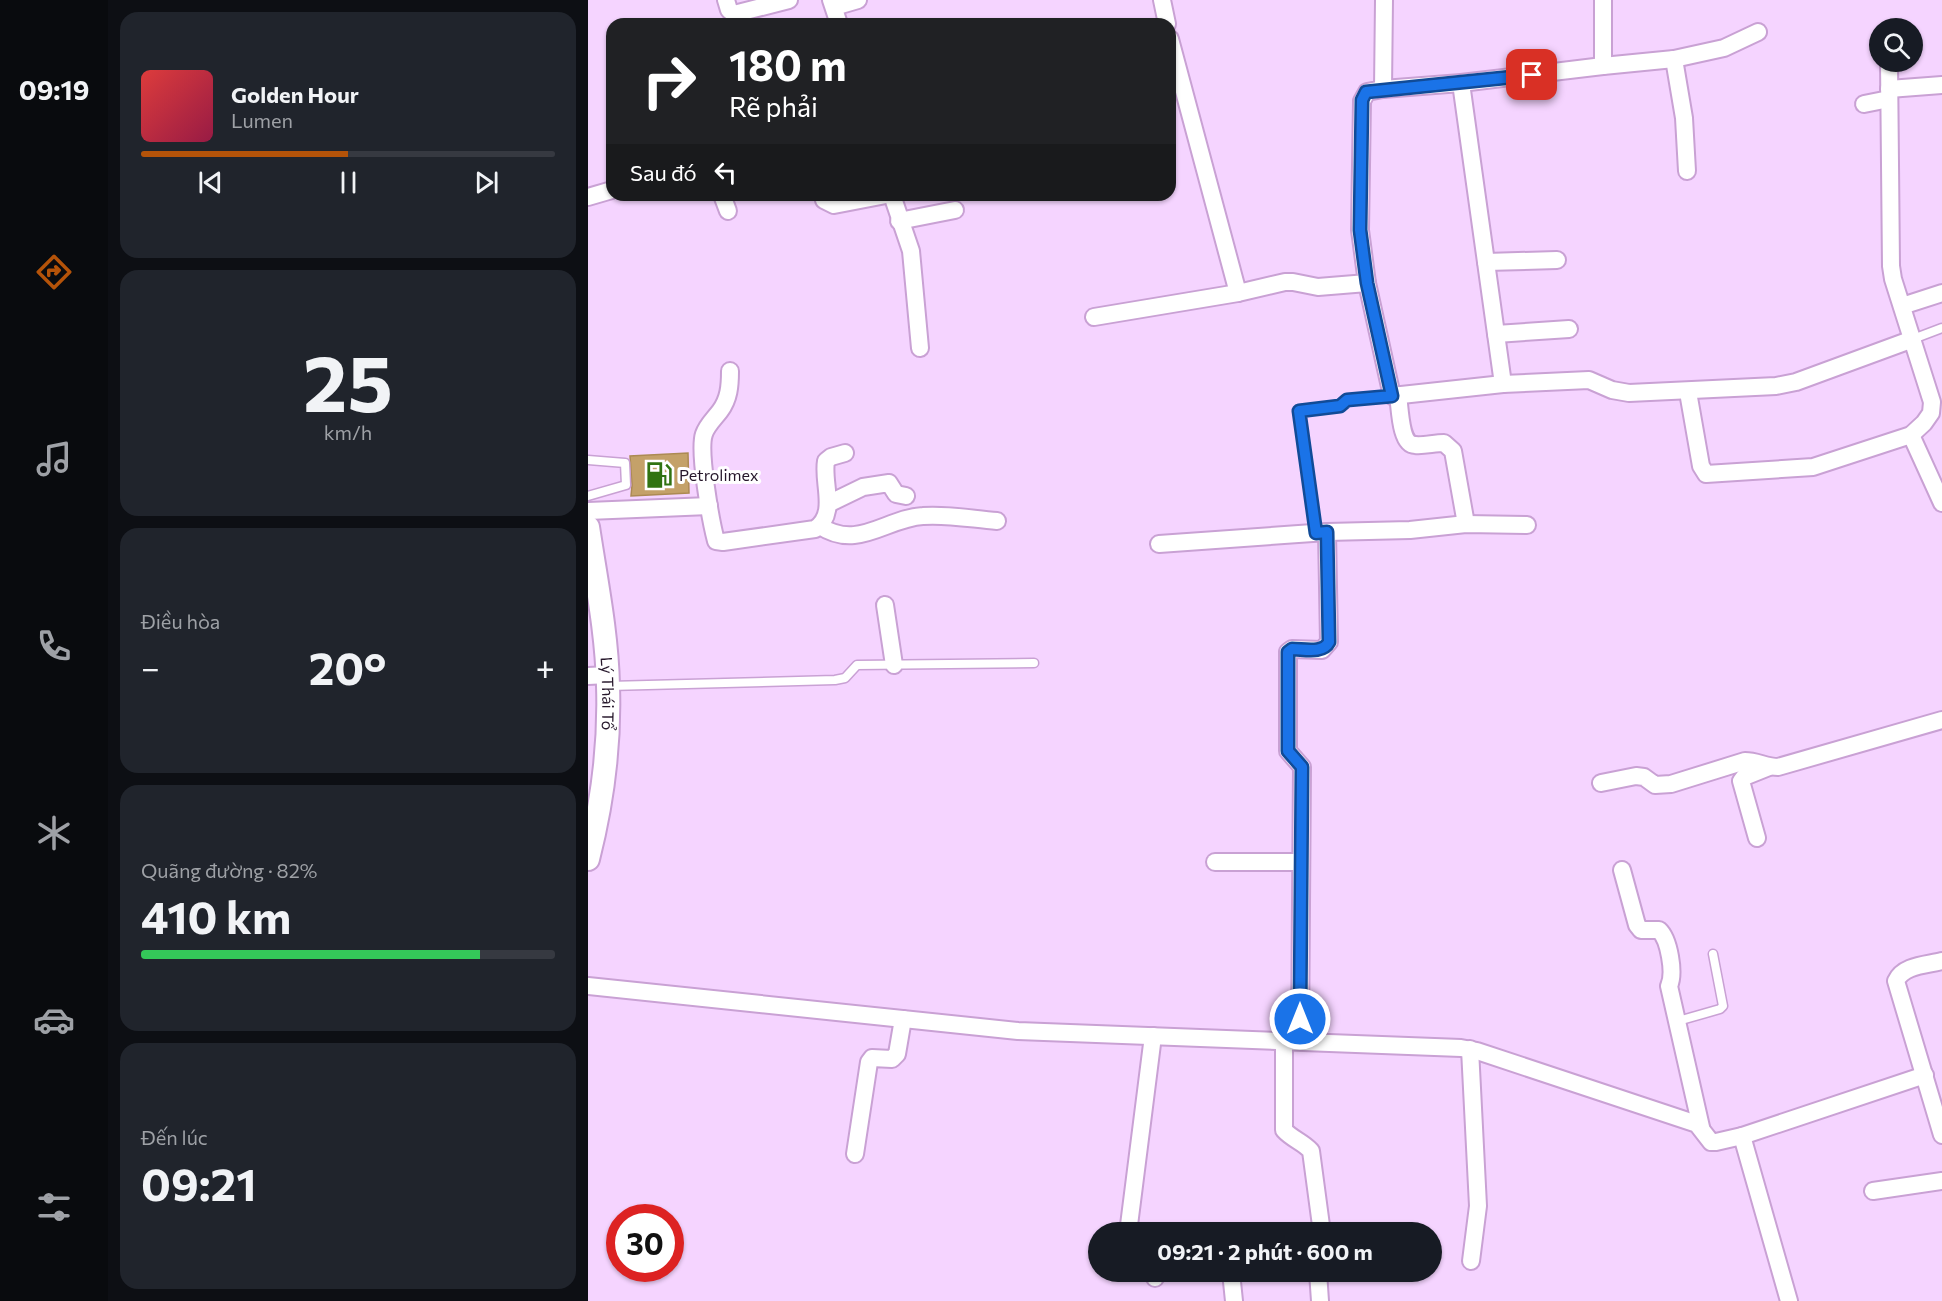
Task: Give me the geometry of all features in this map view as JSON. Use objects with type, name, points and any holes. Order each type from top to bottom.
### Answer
[{"type":"main road","name":"Lý Thái Tổ","points":[[588,527],[601,679],[605,762],[593,841],[588,859]]},
{"type":"street","points":[[726,0],[729,10],[734,14],[789,0]]},
{"type":"street","points":[[837,18],[832,3],[858,0]]},
{"type":"street","points":[[1162,0],[1166,18]]},
{"type":"street","points":[[1383,89],[1384,0]]},
{"type":"street","points":[[1603,0],[1603,66]]},
{"type":"street","points":[[1466,524],[1453,451],[1444,443],[1413,446],[1403,435],[1367,283],[1360,230],[1362,100],[1366,92],[1674,59],[1724,48],[1758,32]]},
{"type":"street","points":[[1674,59],[1684,118],[1688,171]]},
{"type":"street","points":[[1176,61],[1238,293]]},
{"type":"street","points":[[1688,392],[1701,466],[1706,474],[1814,467],[1911,435],[1931,413],[1932,402],[1893,279],[1891,266],[1889,72]]},
{"type":"street","points":[[1461,83],[1503,384]]},
{"type":"street","points":[[1864,104],[1889,94],[1942,85]]},
{"type":"street","points":[[588,197],[606,192]]},
{"type":"street","points":[[826,201],[828,204],[834,205],[855,201]]},
{"type":"street","points":[[894,201],[911,251],[920,348]]},
{"type":"street","points":[[899,221],[956,210]]},
{"type":"street","points":[[1486,262],[1557,260]]},
{"type":"street","points":[[1094,317],[1238,293],[1285,282],[1317,287],[1367,283]]},
{"type":"street","points":[[1902,306],[1942,293]]},
{"type":"street","points":[[1496,334],[1569,329]]},
{"type":"street","points":[[1395,395],[1503,384],[1589,380],[1612,390],[1629,393],[1688,392],[1786,384],[1913,339]]},
{"type":"street","points":[[730,371],[728,396],[722,409],[707,428],[702,444],[709,506],[716,541],[720,543],[815,529],[826,517],[828,504],[826,461],[845,453]]},
{"type":"street","points":[[1911,435],[1942,503]]},
{"type":"street","points":[[828,504],[863,487],[889,483],[896,494],[906,496]]},
{"type":"street","points":[[588,511],[709,506]]},
{"type":"street","points":[[820,525],[829,531],[860,535],[920,516],[997,521]]},
{"type":"street","points":[[1159,544],[1322,532],[1410,530],[1466,524],[1527,525]]},
{"type":"street","points":[[1321,1222],[1311,1151],[1305,1144],[1284,1130],[1292,1041],[1301,862],[1302,767],[1288,751],[1288,652],[1292,649],[1322,650],[1329,642],[1322,532]]},
{"type":"street","points":[[885,605],[894,665]]},
{"type":"street","points":[[1757,838],[1741,782],[1744,777],[1769,767],[1778,767],[1942,720]]},
{"type":"street","points":[[1601,783],[1636,776],[1644,777],[1655,785],[1671,784],[1744,761],[1757,761],[1769,767]]},
{"type":"street","points":[[1215,862],[1301,862]]},
{"type":"street","points":[[1622,870],[1636,925],[1641,930],[1659,930],[1665,937],[1673,974],[1670,986],[1701,1127],[1711,1142],[1716,1143],[1742,1136],[1925,1075]]},
{"type":"street","points":[[1942,961],[1906,970],[1899,974],[1896,981],[1942,1135]]},
{"type":"street","points":[[588,986],[1018,1031],[1470,1049],[1701,1127]]},
{"type":"street","points":[[855,1154],[869,1062],[872,1059],[892,1059],[897,1054],[903,1019]]},
{"type":"street","points":[[1129,1222],[1153,1036]]},
{"type":"street","points":[[1470,1049],[1478,1206],[1471,1261]]},
{"type":"street","points":[[1742,1136],[1789,1301]]},
{"type":"street","points":[[1873,1191],[1942,1181]]},
{"type":"street","points":[[1232,1282],[1234,1301]]},
{"type":"street","points":[[1319,1282],[1320,1301]]},
{"type":"lane","points":[[1913,339],[1942,328]]},
{"type":"lane","points":[[1322,532],[1299,411],[1340,406],[1347,400],[1395,395]]},
{"type":"lane","points":[[588,460],[625,463],[626,485],[588,496]]},
{"type":"lane","points":[[601,679],[835,680],[845,678],[857,665],[1034,663]]},
{"type":"lane","points":[[1678,1021],[1720,1009],[1723,1006],[1713,954]]},
{"type":"building","name":"Petrolimex","points":[[688,453],[689,493],[631,496],[630,456]]},
{"type":"place","name":"Petrolimex","points":[[659,475]]},
{"type":"route","points":[[1300,1019],[1302,767],[1288,751],[1288,652],[1292,649],[1322,650],[1329,642],[1327,532],[1316,533],[1299,411],[1340,406],[1347,400],[1392,396],[1367,283],[1360,230],[1362,100],[1366,92],[1383,89],[1532,75]]}]
